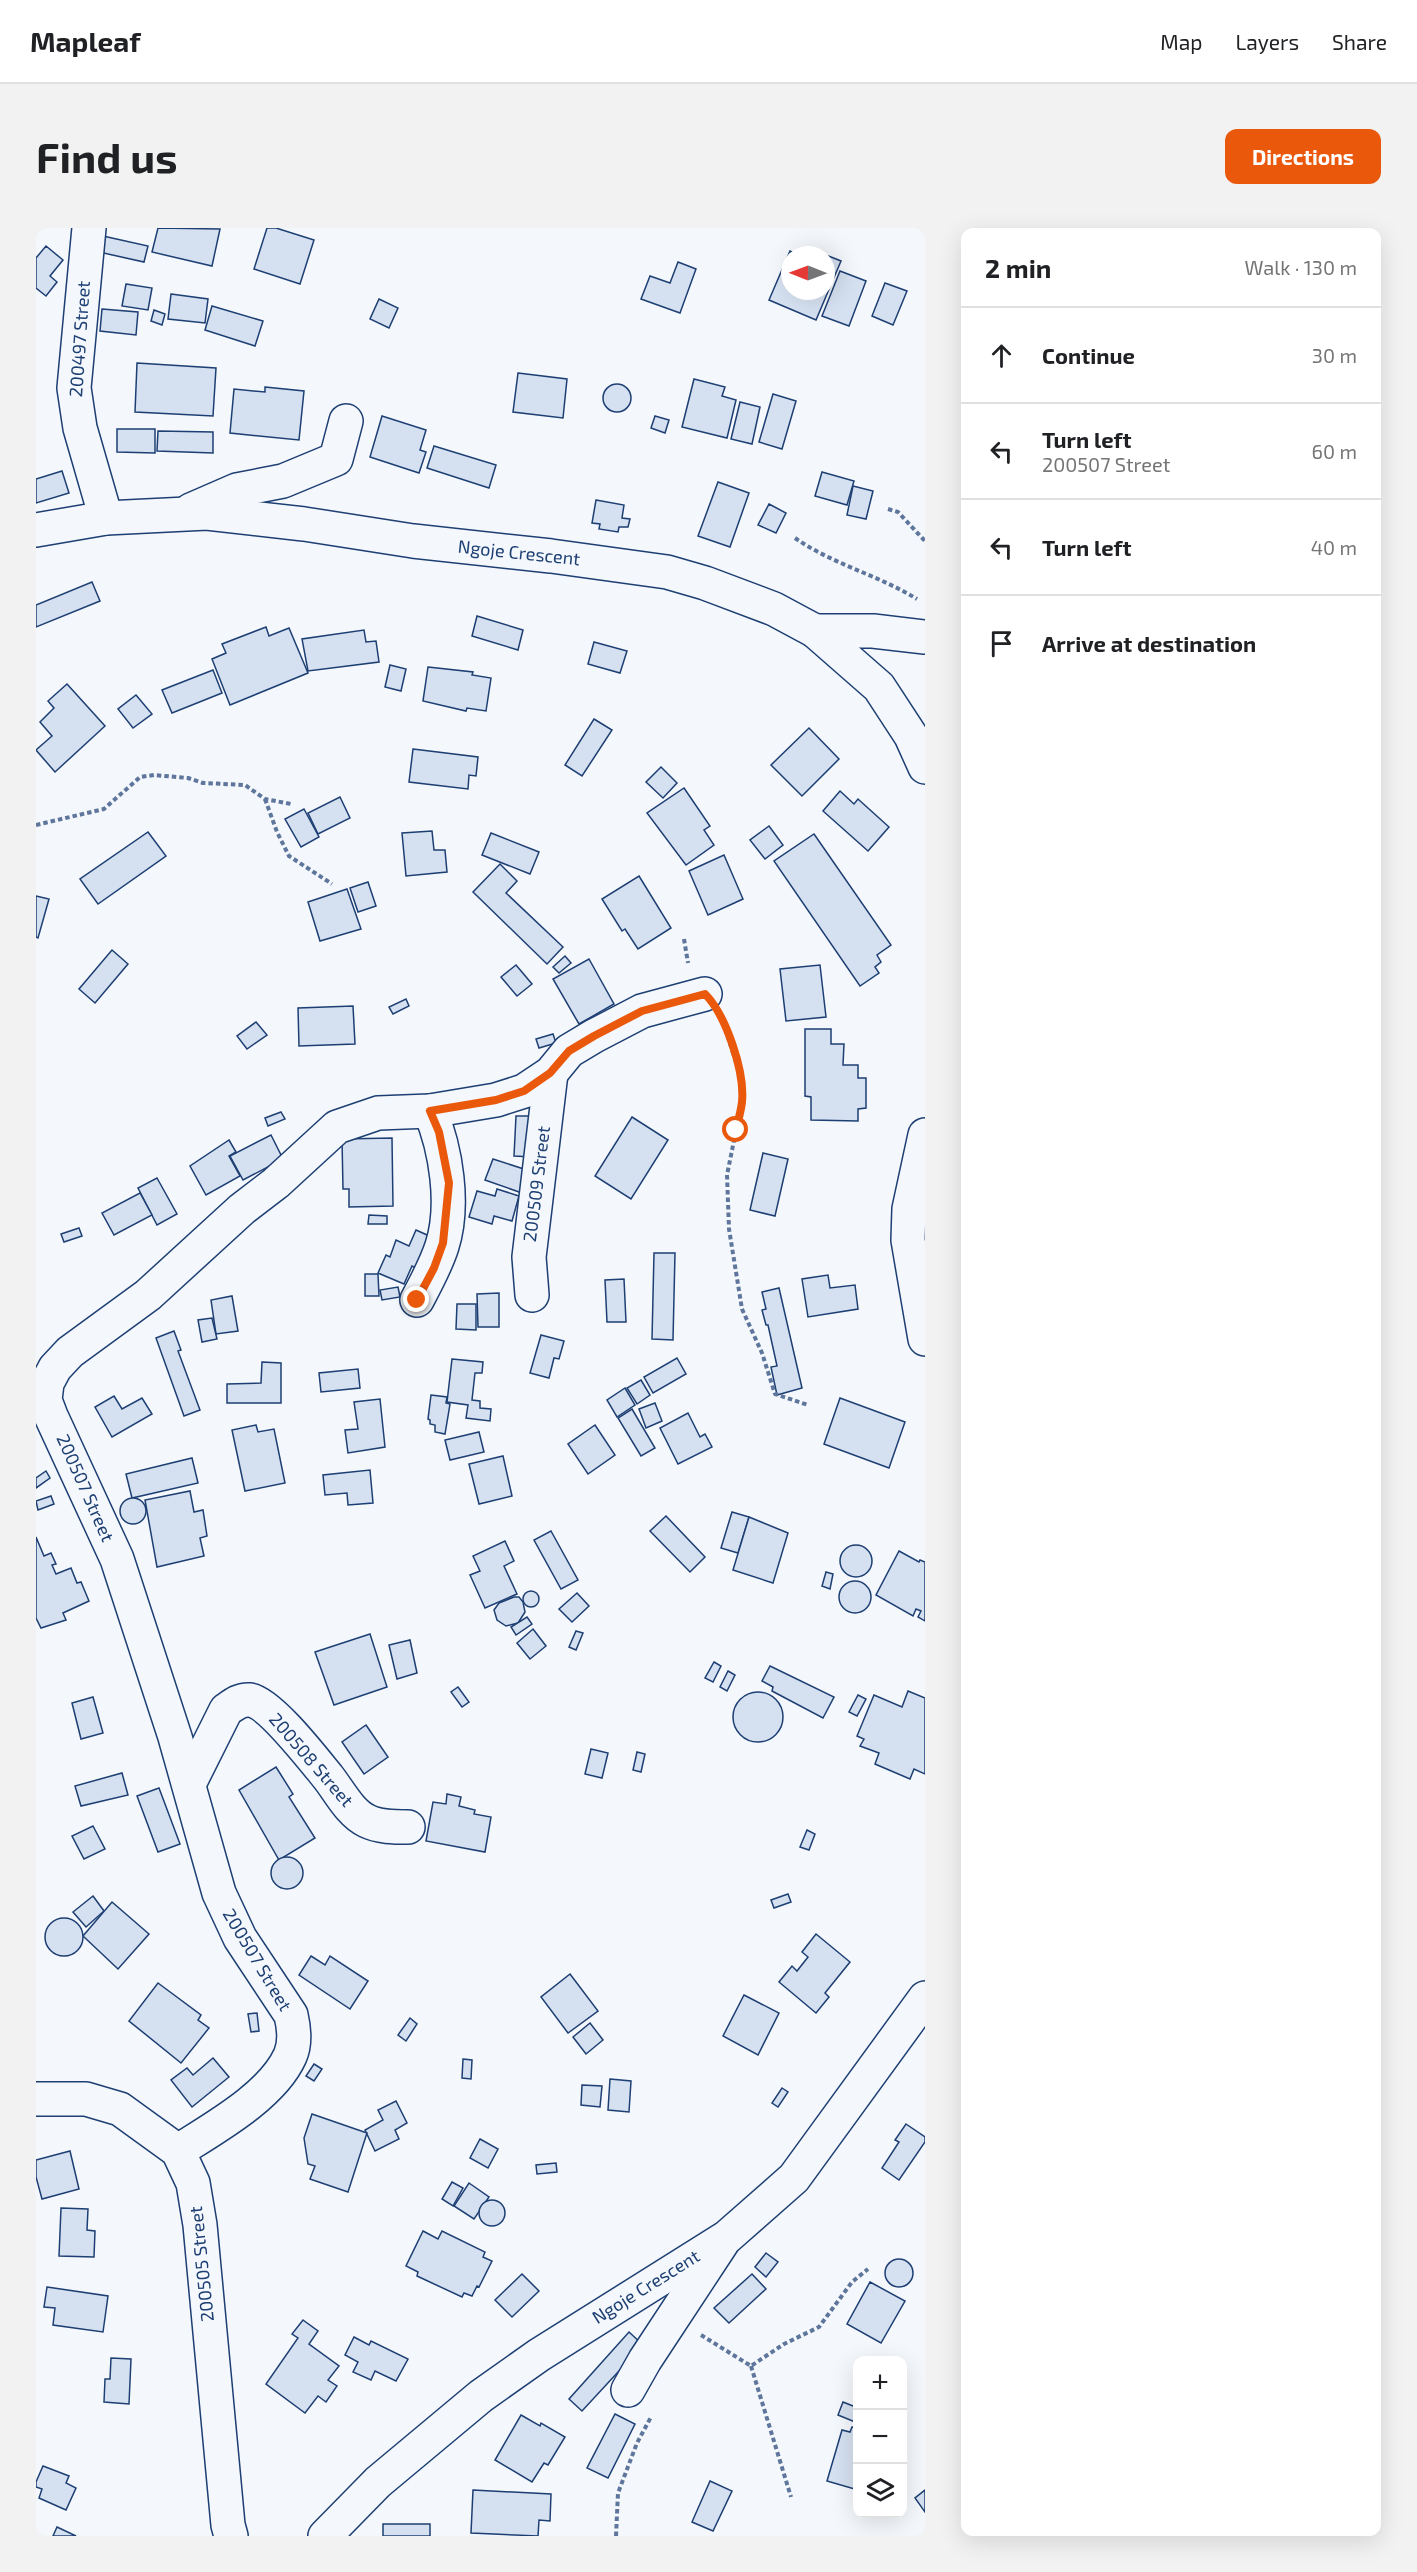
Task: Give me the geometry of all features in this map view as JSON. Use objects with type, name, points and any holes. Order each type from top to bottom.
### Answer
[{"type":"street","name":"200497 Street","points":[[89,228],[74,388],[80,428],[106,518]]},
{"type":"street","points":[[181,514],[237,490],[283,481],[336,459],[346,421]]},
{"type":"street","name":"Ngoje Crescent","points":[[36,530],[106,518],[207,513],[666,572],[705,583],[774,609],[815,631],[879,687],[910,736],[925,767]]},
{"type":"street","points":[[815,631],[873,631],[925,637]]},
{"type":"street","name":"200507 Street","points":[[178,2151],[258,2095],[282,2071],[291,2054],[294,2038],[291,2015],[240,1938],[219,1893],[189,1784],[117,1559],[51,1416],[45,1400],[47,1383],[55,1368],[70,1352],[148,1295],[242,1209],[283,1177],[338,1127],[378,1113],[430,1111],[496,1100],[524,1091],[550,1073],[569,1051],[642,1011],[705,994]]},
{"type":"street","name":"200509 Street","points":[[532,1295],[529,1257],[550,1073]]},
{"type":"street","points":[[417,1300],[434,1268],[443,1243],[449,1183],[439,1132],[430,1111]]},
{"type":"street","points":[[925,1135],[909,1209],[908,1240],[925,1339]]},
{"type":"street","name":"200508 Street","points":[[189,1784],[226,1710],[236,1702],[249,1700],[261,1704],[279,1721],[329,1778],[341,1796],[366,1821],[384,1826],[408,1827]]},
{"type":"street","name":"Ngoje Crescent","points":[[325,2536],[378,2482],[481,2396],[539,2355],[727,2237],[794,2178],[925,1998]]},
{"type":"street","name":"200505 Street","points":[[36,2099],[86,2099],[120,2109],[178,2151],[193,2183],[200,2225],[217,2427],[231,2536]]},
{"type":"street","points":[[628,2390],[645,2360],[727,2237]]},
{"type":"path","points":[[888,509],[898,512],[925,541]]},
{"type":"path","points":[[795,538],[816,551],[884,581],[925,605]]},
{"type":"path","points":[[36,825],[104,809],[140,777],[154,775],[188,778],[203,783],[245,785],[266,799],[291,804]]},
{"type":"path","points":[[266,799],[277,832],[289,856],[332,884]]},
{"type":"path","points":[[684,939],[690,974],[696,986],[715,1003],[721,1015],[742,1081],[742,1101],[727,1175],[729,1228],[742,1309],[762,1353],[775,1394],[808,1405]]},
{"type":"path","points":[[751,2366],[784,2344],[819,2327],[852,2282],[868,2269]]},
{"type":"path","points":[[698,2333],[751,2366],[790,2497]]},
{"type":"building","points":[[158,228],[220,229],[212,266],[152,252]]},
{"type":"building","points":[[267,228],[276,228],[314,240],[300,284],[254,269]]},
{"type":"building","points":[[103,236],[148,246],[144,262],[99,252]]},
{"type":"building","points":[[46,246],[63,260],[50,276],[57,282],[46,296],[36,288],[36,258]]},
{"type":"building","points":[[835,259],[841,261],[835,275]]},
{"type":"building","points":[[678,262],[696,269],[680,313],[641,299],[650,276],[670,283]]},
{"type":"building","points":[[840,271],[866,281],[849,326],[822,316],[828,300],[835,300],[835,284]]},
{"type":"building","points":[[781,272],[781,300],[824,300],[816,320],[769,300]]},
{"type":"building","points":[[885,283],[907,291],[893,325],[872,316]]},
{"type":"building","points":[[126,284],[152,288],[148,310],[122,306]]},
{"type":"building","points":[[171,294],[208,299],[205,323],[168,319]]},
{"type":"building","points":[[379,299],[398,308],[389,328],[370,319]]},
{"type":"building","points":[[212,306],[263,321],[255,346],[205,330]]},
{"type":"building","points":[[102,309],[138,312],[136,335],[100,331]]},
{"type":"building","points":[[154,310],[165,314],[162,325],[151,321]]},
{"type":"building","points":[[137,363],[216,368],[213,416],[135,412]]},
{"type":"building","points":[[518,373],[567,379],[563,418],[513,412]]},
{"type":"building","points":[[694,379],[725,387],[722,396],[736,400],[727,438],[682,427]]},
{"type":"building","points":[[617,384],[627,388],[631,398],[627,408],[617,412],[607,408],[603,398],[607,388]]},
{"type":"building","points":[[265,387],[304,391],[299,440],[230,433],[234,389],[265,392]]},
{"type":"building","points":[[773,394],[796,401],[782,449],[759,442]]},
{"type":"building","points":[[740,402],[760,407],[752,444],[731,439]]},
{"type":"building","points":[[382,416],[426,430],[420,450],[426,452],[419,473],[370,457]]},
{"type":"building","points":[[655,416],[669,420],[665,433],[651,428]]},
{"type":"building","points":[[117,429],[155,429],[155,453],[117,452]]},
{"type":"building","points":[[158,431],[213,432],[213,453],[157,451]]},
{"type":"building","points":[[434,446],[496,465],[489,488],[427,468]]},
{"type":"building","points":[[62,471],[69,493],[36,503],[36,479]]},
{"type":"building","points":[[822,472],[854,481],[847,505],[815,496]]},
{"type":"building","points":[[718,482],[749,493],[730,547],[698,536]]},
{"type":"building","points":[[853,486],[873,491],[866,519],[847,515]]},
{"type":"building","points":[[596,500],[624,505],[622,518],[630,519],[628,527],[619,527],[618,532],[599,529],[600,524],[592,523]]},
{"type":"building","points":[[769,504],[786,513],[776,533],[758,525]]},
{"type":"building","points":[[92,582],[100,601],[36,627],[36,605]]},
{"type":"building","points":[[477,616],[523,630],[518,650],[472,636]]},
{"type":"building","points":[[266,627],[269,636],[289,628],[308,673],[230,705],[212,659],[226,653],[222,644]]},
{"type":"building","points":[[364,630],[366,642],[376,641],[379,662],[308,671],[302,639]]},
{"type":"building","points":[[594,642],[627,651],[620,673],[588,664]]},
{"type":"building","points":[[390,665],[406,669],[401,691],[385,687]]},
{"type":"building","points":[[428,667],[473,672],[472,675],[491,678],[486,711],[467,708],[466,711],[423,701]]},
{"type":"building","points":[[213,670],[222,693],[172,713],[162,690]]},
{"type":"building","points":[[67,684],[105,726],[55,772],[36,750],[52,736],[40,722],[54,708],[48,701]]},
{"type":"building","points":[[136,695],[152,714],[133,728],[118,709]]},
{"type":"building","points":[[594,719],[612,730],[582,776],[565,765]]},
{"type":"building","points":[[809,728],[839,759],[802,796],[771,765]]},
{"type":"building","points":[[413,749],[478,757],[476,776],[469,775],[468,789],[409,782]]},
{"type":"building","points":[[661,767],[677,783],[663,798],[646,782]]},
{"type":"building","points":[[684,788],[710,826],[704,830],[714,845],[686,865],[647,813]]},
{"type":"building","points":[[840,791],[854,804],[858,799],[889,827],[868,851],[823,811]]},
{"type":"building","points":[[340,797],[350,818],[318,834],[308,813]]},
{"type":"building","points":[[304,809],[319,837],[301,847],[285,819]]},
{"type":"building","points":[[769,826],[783,845],[765,859],[750,840]]},
{"type":"building","points":[[432,831],[434,850],[445,850],[447,872],[406,876],[402,833]]},
{"type":"building","points":[[148,832],[166,856],[98,904],[80,879]]},
{"type":"building","points":[[491,833],[539,852],[530,874],[482,855]]},
{"type":"building","points":[[814,834],[891,945],[877,955],[881,962],[875,967],[879,973],[860,986],[774,861]]},
{"type":"building","points":[[724,855],[743,899],[708,915],[689,871]]},
{"type":"building","points":[[500,864],[517,881],[506,893],[563,947],[547,964],[473,892]]},
{"type":"building","points":[[639,876],[671,928],[638,949],[625,929],[622,931],[602,899]]},
{"type":"building","points":[[368,882],[376,906],[358,912],[350,888]]},
{"type":"building","points":[[347,889],[361,929],[320,941],[308,902]]},
{"type":"building","points":[[36,896],[49,899],[38,938],[36,937]]},
{"type":"building","points":[[112,950],[128,964],[95,1003],[79,989]]},
{"type":"building","points":[[565,956],[571,963],[559,973],[553,967]]},
{"type":"building","points":[[589,959],[614,1004],[579,1024],[553,979]]},
{"type":"building","points":[[516,965],[532,984],[517,996],[501,977]]},
{"type":"building","points":[[820,965],[826,1017],[786,1021],[780,969]]},
{"type":"building","points":[[406,999],[409,1006],[393,1014],[389,1007]]},
{"type":"building","points":[[353,1006],[355,1044],[299,1046],[298,1008]]},
{"type":"building","points":[[256,1022],[267,1035],[247,1049],[237,1036]]},
{"type":"building","points":[[805,1029],[831,1029],[831,1044],[844,1044],[843,1065],[858,1065],[858,1078],[866,1078],[866,1108],[858,1109],[858,1121],[811,1120],[811,1097],[805,1096]]},
{"type":"building","points":[[553,1034],[556,1043],[539,1048],[536,1039]]},
{"type":"building","points":[[281,1112],[285,1119],[268,1126],[265,1118]]},
{"type":"building","points":[[516,1116],[535,1116],[532,1157],[514,1156]]},
{"type":"building","points":[[632,1117],[668,1140],[631,1199],[595,1176]]},
{"type":"building","points":[[271,1135],[283,1159],[243,1180],[230,1156]]},
{"type":"building","points":[[392,1138],[393,1206],[349,1207],[349,1189],[343,1189],[342,1139]]},
{"type":"building","points":[[229,1140],[236,1152],[229,1156],[240,1176],[206,1195],[190,1166]]},
{"type":"building","points":[[763,1153],[788,1159],[775,1216],[750,1210]]},
{"type":"building","points":[[493,1159],[530,1171],[522,1193],[485,1180]]},
{"type":"building","points":[[157,1178],[177,1214],[157,1225],[138,1188]]},
{"type":"building","points":[[497,1189],[519,1196],[512,1221],[494,1216],[492,1224],[469,1217],[477,1191],[495,1196]]},
{"type":"building","points":[[140,1193],[152,1215],[114,1235],[102,1213]]},
{"type":"building","points":[[369,1215],[387,1216],[387,1224],[368,1224]]},
{"type":"building","points":[[79,1228],[82,1236],[64,1242],[61,1234]]},
{"type":"building","points":[[416,1230],[436,1239],[422,1271],[412,1266],[404,1284],[378,1273],[386,1255],[390,1257],[396,1240],[409,1246]]},
{"type":"building","points":[[654,1253],[675,1253],[673,1340],[652,1339]]},
{"type":"building","points":[[365,1274],[378,1274],[379,1296],[365,1296]]},
{"type":"building","points":[[828,1275],[830,1288],[855,1285],[858,1309],[808,1317],[802,1279]]},
{"type":"building","points":[[624,1279],[626,1322],[607,1322],[605,1280]]},
{"type":"building","points":[[398,1287],[400,1297],[382,1300],[380,1290]]},
{"type":"building","points":[[779,1288],[802,1388],[777,1395],[771,1367],[777,1366],[768,1325],[766,1325],[762,1310],[766,1309],[762,1292]]},
{"type":"building","points":[[499,1293],[499,1327],[478,1327],[477,1294]]},
{"type":"building","points":[[232,1296],[238,1331],[216,1334],[211,1300]]},
{"type":"building","points":[[457,1304],[476,1304],[476,1330],[456,1329]]},
{"type":"building","points":[[212,1318],[217,1339],[202,1342],[198,1320]]},
{"type":"building","points":[[174,1331],[181,1350],[178,1351],[200,1410],[184,1416],[156,1338]]},
{"type":"building","points":[[541,1335],[564,1341],[559,1359],[554,1358],[549,1378],[530,1373]]},
{"type":"building","points":[[677,1358],[686,1374],[653,1393],[644,1377]]},
{"type":"building","points":[[452,1359],[483,1362],[482,1373],[475,1373],[472,1400],[480,1401],[480,1408],[491,1409],[490,1421],[466,1418],[468,1405],[447,1402]]},
{"type":"building","points":[[262,1362],[281,1363],[281,1403],[227,1403],[227,1384],[261,1383]]},
{"type":"building","points":[[358,1369],[360,1388],[321,1392],[319,1373]]},
{"type":"building","points":[[641,1380],[650,1395],[637,1404],[627,1388]]},
{"type":"building","points":[[625,1388],[635,1405],[617,1417],[607,1400]]},
{"type":"building","points":[[431,1395],[447,1397],[446,1403],[450,1404],[445,1434],[435,1432],[435,1425],[430,1424],[428,1419]]},
{"type":"building","points":[[114,1396],[122,1409],[142,1398],[152,1414],[112,1437],[95,1407]]},
{"type":"building","points":[[840,1398],[905,1422],[889,1468],[824,1444]]},
{"type":"building","points":[[380,1399],[385,1447],[348,1453],[345,1430],[358,1429],[354,1402]]},
{"type":"building","points":[[655,1403],[662,1421],[646,1428],[639,1409]]},
{"type":"building","points":[[632,1409],[655,1448],[641,1456],[618,1418]]},
{"type":"building","points":[[688,1413],[700,1437],[705,1434],[712,1447],[678,1464],[660,1428]]},
{"type":"building","points":[[256,1425],[258,1432],[274,1429],[285,1483],[245,1491],[232,1430]]},
{"type":"building","points":[[595,1425],[615,1455],[588,1474],[568,1444]]},
{"type":"building","points":[[479,1432],[484,1452],[450,1460],[445,1440]]},
{"type":"building","points":[[503,1456],[512,1496],[479,1504],[469,1464]]},
{"type":"building","points":[[192,1458],[198,1483],[132,1498],[126,1474]]},
{"type":"building","points":[[370,1470],[373,1503],[348,1505],[347,1493],[325,1495],[323,1475]]},
{"type":"building","points":[[46,1471],[50,1478],[36,1488],[36,1478]]},
{"type":"building","points":[[190,1491],[194,1512],[203,1510],[207,1536],[200,1538],[204,1556],[157,1567],[145,1500]]},
{"type":"building","points":[[51,1496],[54,1504],[38,1510],[36,1501]]},
{"type":"building","points":[[133,1498],[142,1502],[146,1511],[142,1520],[133,1524],[124,1520],[120,1511],[124,1502]]},
{"type":"building","points":[[732,1512],[749,1517],[738,1553],[721,1548]]},
{"type":"building","points":[[666,1516],[705,1557],[690,1572],[650,1531]]},
{"type":"building","points":[[749,1517],[788,1533],[773,1583],[733,1570]]},
{"type":"building","points":[[551,1531],[578,1580],[561,1589],[534,1540]]},
{"type":"building","points":[[36,1537],[44,1556],[51,1553],[56,1564],[52,1565],[56,1574],[71,1568],[77,1583],[81,1582],[89,1601],[63,1613],[66,1620],[41,1628],[36,1618]]},
{"type":"building","points":[[505,1541],[514,1561],[504,1566],[517,1594],[485,1608],[470,1575],[480,1571],[473,1556]]},
{"type":"building","points":[[856,1545],[867,1550],[872,1561],[867,1572],[856,1577],[845,1572],[840,1561],[845,1550]]},
{"type":"building","points":[[899,1551],[919,1562],[920,1560],[925,1562],[925,1621],[918,1617],[921,1611],[916,1609],[913,1616],[876,1595]]},
{"type":"building","points":[[826,1572],[833,1574],[830,1589],[822,1586]]},
{"type":"building","points":[[855,1581],[866,1586],[871,1597],[866,1608],[855,1613],[844,1608],[839,1597],[844,1586]]},
{"type":"building","points":[[528,1591],[534,1591],[539,1599],[537,1605],[528,1607],[523,1602],[523,1596]]},
{"type":"building","points":[[577,1593],[589,1606],[572,1622],[559,1609]]},
{"type":"building","points":[[519,1597],[523,1602],[525,1612],[518,1623],[506,1626],[497,1620],[494,1610],[499,1603]]},
{"type":"building","points":[[527,1617],[532,1624],[516,1635],[511,1627]]},
{"type":"building","points":[[533,1629],[546,1646],[530,1659],[517,1643]]},
{"type":"building","points":[[576,1631],[583,1633],[576,1650],[569,1647]]},
{"type":"building","points":[[370,1634],[387,1687],[334,1705],[315,1652]]},
{"type":"building","points":[[410,1640],[417,1673],[397,1679],[389,1645]]},
{"type":"building","points":[[714,1662],[721,1666],[713,1682],[705,1678]]},
{"type":"building","points":[[770,1666],[834,1697],[823,1718],[772,1691],[773,1687],[762,1681]]},
{"type":"building","points":[[728,1671],[735,1675],[727,1691],[720,1687]]},
{"type":"building","points":[[458,1687],[469,1702],[462,1707],[451,1692]]},
{"type":"building","points":[[908,1691],[925,1698],[925,1774],[914,1769],[910,1779],[875,1764],[879,1753],[860,1746],[864,1739],[857,1736],[874,1695],[902,1707]]},
{"type":"building","points":[[758,1692],[767,1694],[778,1703],[783,1717],[781,1726],[772,1737],[758,1742],[749,1740],[738,1731],[733,1717],[735,1708],[744,1697]]},
{"type":"building","points":[[858,1695],[866,1699],[857,1716],[849,1712]]},
{"type":"building","points":[[93,1697],[103,1733],[81,1739],[72,1703]]},
{"type":"building","points":[[366,1725],[388,1757],[364,1774],[342,1742]]},
{"type":"building","points":[[591,1749],[608,1753],[602,1778],[585,1774]]},
{"type":"building","points":[[637,1752],[645,1754],[641,1772],[633,1770]]},
{"type":"building","points":[[276,1767],[293,1794],[289,1797],[315,1838],[279,1860],[239,1790]]},
{"type":"building","points":[[122,1773],[128,1795],[81,1806],[75,1786]]},
{"type":"building","points":[[159,1788],[180,1844],[158,1852],[137,1796]]},
{"type":"building","points":[[447,1794],[461,1797],[459,1806],[475,1810],[474,1814],[491,1817],[485,1852],[426,1841],[433,1802],[446,1804]]},
{"type":"building","points":[[93,1826],[105,1849],[84,1859],[72,1836]]},
{"type":"building","points":[[807,1830],[815,1834],[809,1850],[800,1847]]},
{"type":"building","points":[[287,1857],[298,1862],[303,1873],[298,1884],[287,1889],[276,1884],[271,1873],[276,1862]]},
{"type":"building","points":[[788,1894],[791,1902],[774,1908],[771,1900]]},
{"type":"building","points":[[93,1896],[104,1911],[86,1927],[73,1912]]},
{"type":"building","points":[[112,1902],[149,1934],[118,1969],[83,1936]]},
{"type":"building","points":[[64,1918],[77,1924],[83,1937],[77,1950],[64,1956],[51,1950],[45,1937],[51,1924]]},
{"type":"building","points":[[816,1934],[850,1962],[825,1993],[829,1997],[816,2013],[779,1982],[792,1966],[797,1971],[808,1957],[802,1952]]},
{"type":"building","points":[[311,1956],[325,1965],[330,1956],[368,1981],[350,2009],[299,1975]]},
{"type":"building","points":[[570,1974],[598,2011],[568,2033],[541,1997]]},
{"type":"building","points":[[158,1983],[201,2015],[198,2020],[209,2028],[181,2063],[129,2021]]},
{"type":"building","points":[[744,1995],[779,2013],[758,2055],[723,2036]]},
{"type":"building","points":[[257,2013],[259,2031],[251,2032],[248,2014]]},
{"type":"building","points":[[410,2018],[417,2024],[406,2041],[398,2035]]},
{"type":"building","points":[[590,2023],[603,2040],[586,2054],[573,2037]]},
{"type":"building","points":[[213,2058],[229,2077],[192,2107],[171,2080],[187,2068],[193,2075]]},
{"type":"building","points":[[463,2059],[472,2060],[471,2079],[462,2078]]},
{"type":"building","points":[[314,2064],[322,2069],[314,2081],[306,2076]]},
{"type":"building","points":[[610,2079],[631,2081],[629,2112],[608,2110]]},
{"type":"building","points":[[582,2085],[602,2086],[600,2107],[581,2105]]},
{"type":"building","points":[[782,2088],[788,2092],[778,2107],[772,2103]]},
{"type":"building","points":[[396,2101],[407,2123],[395,2130],[399,2139],[375,2151],[365,2130],[383,2120],[378,2110]]},
{"type":"building","points":[[312,2114],[367,2133],[348,2192],[310,2179],[315,2166],[308,2164],[304,2138]]},
{"type":"building","points":[[906,2124],[925,2137],[925,2142],[899,2180],[882,2168],[899,2142],[895,2140]]},
{"type":"building","points":[[480,2139],[498,2149],[488,2168],[470,2158]]},
{"type":"building","points":[[70,2151],[79,2189],[42,2199],[36,2177],[36,2160]]},
{"type":"building","points":[[556,2163],[557,2172],[537,2174],[536,2165]]},
{"type":"building","points":[[452,2182],[463,2188],[453,2206],[442,2199]]},
{"type":"building","points":[[469,2183],[489,2197],[474,2219],[454,2206]]},
{"type":"building","points":[[492,2200],[501,2204],[505,2213],[501,2222],[492,2226],[483,2222],[479,2213],[483,2204]]},
{"type":"building","points":[[61,2208],[88,2209],[87,2230],[95,2231],[94,2257],[59,2256]]},
{"type":"building","points":[[423,2231],[438,2239],[442,2231],[485,2252],[483,2257],[492,2261],[472,2296],[464,2293],[462,2297],[417,2276],[418,2272],[406,2266]]},
{"type":"building","points":[[766,2253],[778,2262],[766,2277],[755,2267]]},
{"type":"building","points":[[899,2259],[909,2263],[913,2273],[909,2283],[899,2287],[889,2283],[885,2273],[889,2263]]},
{"type":"building","points":[[522,2274],[539,2291],[512,2317],[495,2300]]},
{"type":"building","points":[[752,2274],[766,2289],[729,2323],[714,2308]]},
{"type":"building","points":[[870,2282],[905,2301],[881,2343],[847,2324]]},
{"type":"building","points":[[47,2287],[108,2296],[103,2332],[53,2325],[55,2308],[44,2307]]},
{"type":"building","points":[[303,2320],[318,2331],[309,2344],[339,2366],[328,2380],[337,2386],[326,2402],[318,2396],[305,2413],[266,2384],[298,2338],[292,2334]]},
{"type":"building","points":[[629,2332],[643,2345],[582,2411],[569,2399]]},
{"type":"building","points":[[354,2337],[369,2345],[371,2341],[408,2359],[396,2381],[375,2371],[371,2380],[353,2372],[358,2362],[345,2355]]},
{"type":"building","points":[[111,2358],[131,2359],[129,2404],[104,2402],[105,2379],[110,2379]]},
{"type":"building","points":[[843,2402],[853,2406],[853,2421],[838,2415]]},
{"type":"building","points":[[615,2414],[635,2424],[608,2478],[587,2468]]},
{"type":"building","points":[[521,2415],[565,2437],[548,2465],[544,2463],[532,2482],[495,2460]]},
{"type":"building","points":[[853,2427],[853,2489],[827,2481],[842,2430],[850,2432]]},
{"type":"building","points":[[43,2466],[69,2476],[66,2483],[76,2488],[66,2510],[39,2498],[42,2489],[36,2487],[36,2482]]},
{"type":"building","points":[[710,2481],[732,2491],[713,2531],[692,2522]]},
{"type":"building","points":[[473,2490],[551,2494],[550,2521],[539,2520],[538,2536],[471,2533]]},
{"type":"building","points":[[925,2490],[925,2512],[915,2498]]},
{"type":"building","points":[[383,2524],[430,2524],[430,2536],[383,2536]]},
{"type":"building","points":[[57,2527],[76,2536],[53,2536]]},
{"type":"route","points":[[417,1300],[434,1268],[443,1243],[449,1183],[439,1132],[430,1111],[496,1100],[524,1091],[550,1073],[569,1051],[594,1036],[642,1011],[705,994],[715,1003],[721,1015],[742,1081],[742,1101],[736,1130]]}]
